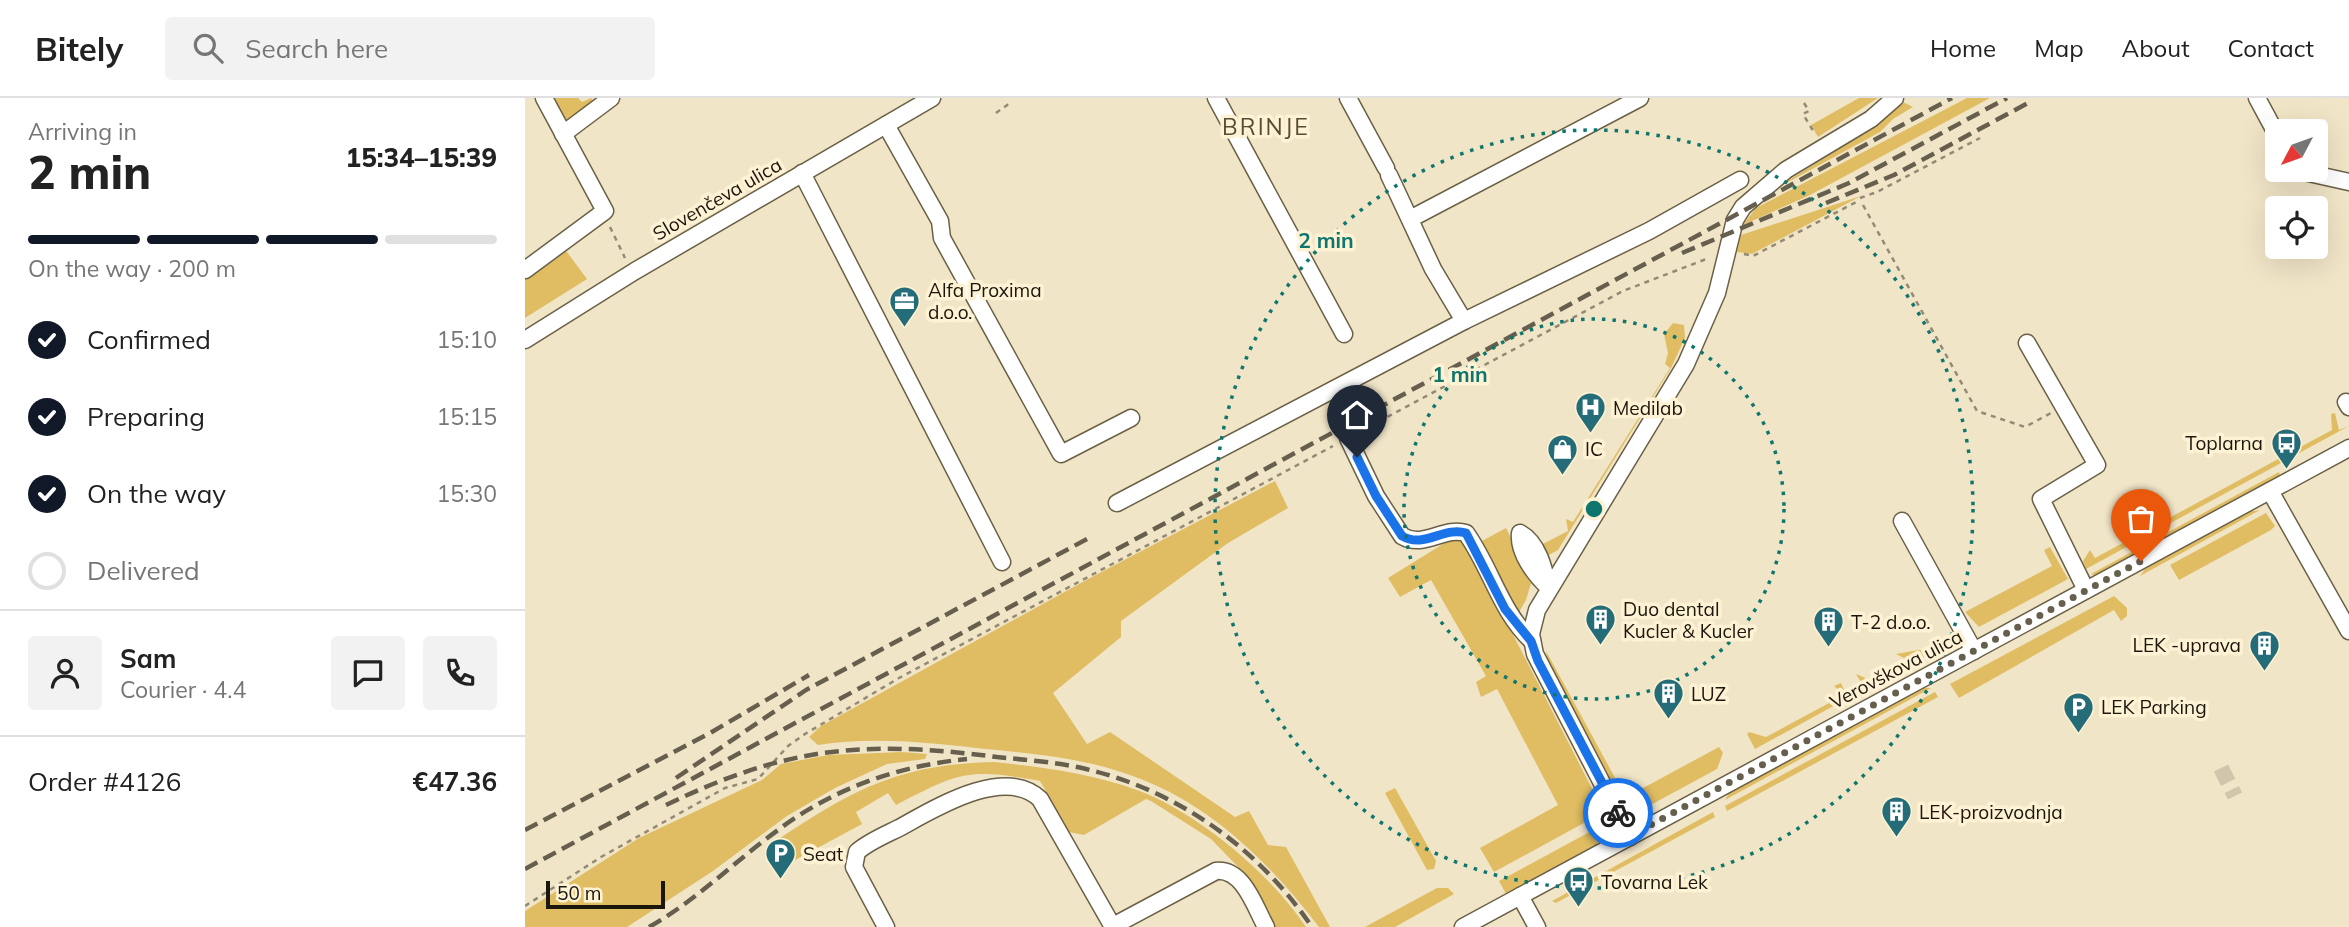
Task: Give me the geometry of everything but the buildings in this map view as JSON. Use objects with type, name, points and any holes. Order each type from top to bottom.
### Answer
[{"type":"street","points":[[525,270],[605,211],[544,98]]},
{"type":"street","points":[[563,134],[611,98]]},
{"type":"street","name":"Slovenčeva ulica","points":[[525,340],[932,98]]},
{"type":"street","points":[[1216,98],[1344,334]]},
{"type":"street","points":[[1348,98],[1388,171],[1433,269],[1464,321]]},
{"type":"street","points":[[1410,219],[1640,98]]},
{"type":"street","points":[[1531,641],[1537,610],[1548,587],[1686,364],[1733,252],[1735,220],[1748,200],[1786,170],[1871,119],[1895,98]]},
{"type":"street","points":[[2257,98],[2268,119]]},
{"type":"street","points":[[886,125],[940,220],[942,238],[1061,454],[1131,418]]},
{"type":"street","points":[[802,173],[1002,562]]},
{"type":"street","points":[[2328,177],[2349,182]]},
{"type":"street","points":[[1117,503],[1464,321],[1649,231],[1740,180]]},
{"type":"street","points":[[2027,343],[2097,466],[2041,499],[2086,590]]},
{"type":"street","points":[[1348,438],[1376,496],[1402,536],[1420,541],[1456,530],[1466,533],[1505,609],[1531,641],[1538,661],[1630,836]]},
{"type":"street","name":"Verovškova ulica","points":[[1464,927],[2349,448]]},
{"type":"street","points":[[2270,491],[2346,620]]},
{"type":"street","points":[[1902,521],[1974,651]]},
{"type":"street","points":[[886,927],[854,867],[857,852],[944,804],[1002,786],[1026,789],[1040,799],[1113,927],[1216,871],[1224,870],[1241,881],[1266,927]]},
{"type":"street","points":[[1520,896],[1537,927]]},
{"type":"path","points":[[996,113],[1010,103]]},
{"type":"path","points":[[1804,103],[1809,111],[1803,114],[1822,149]]},
{"type":"path","points":[[525,906],[601,857],[725,788],[758,779],[788,746],[899,678],[1623,291],[1733,252],[1753,256],[1980,138]]},
{"type":"path","points":[[1863,205],[1977,411],[2025,427],[2063,406]]},
{"type":"path","points":[[605,211],[625,258]]},
{"type":"shaded area","points":[[550,98],[578,98],[582,102],[591,98],[596,104],[567,124]]},
{"type":"shaded area","points":[[1859,98],[1878,98],[1818,137],[1811,125]]},
{"type":"shaded area","points":[[1967,98],[1990,98],[1810,195],[1743,225],[1756,208]]},
{"type":"shaded area","points":[[1903,102],[1913,107],[1893,119],[1880,132],[1770,192],[1874,127]]},
{"type":"shaded area","points":[[1861,196],[1752,254],[1737,252],[1741,235]]},
{"type":"shaded area","points":[[564,248],[587,279],[525,318],[525,278]]},
{"type":"shaded area","points":[[1673,323],[1684,325],[1685,338],[1671,368],[1558,550],[1547,556],[1539,546],[1568,531],[1566,519],[1573,522],[1670,368],[1665,364],[1668,353],[1664,334]]},
{"type":"shaded area","points":[[2335,413],[2339,430],[2349,426],[2086,569],[2083,561],[2090,550],[2095,558],[2332,430],[2331,414]]},
{"type":"shaded area","points":[[2279,472],[2280,475],[2095,575],[2091,574]]},
{"type":"shaded area","points":[[1275,481],[1288,508],[1228,543],[1121,621],[1121,637],[1053,693],[1087,744],[1110,732],[1235,817],[1249,811],[1268,845],[1286,847],[1330,927],[1319,927],[1258,857],[1210,817],[1184,800],[1127,774],[1090,763],[1034,754],[897,741],[818,745],[809,737],[821,726],[1090,578]]},
{"type":"shaded area","points":[[2260,510],[2140,576],[2148,565],[2247,512]]},
{"type":"shaded area","points":[[2266,513],[2275,526],[2271,530],[2179,580],[2170,565]]},
{"type":"shaded area","points":[[1506,528],[1532,580],[1519,612],[1513,608],[1482,541]]},
{"type":"shaded area","points":[[1456,536],[1468,547],[1604,812],[1494,872],[1480,848],[1558,805],[1497,689],[1481,697],[1476,682],[1486,676],[1431,580],[1400,597],[1388,578]]},
{"type":"shaded area","points":[[2050,547],[2068,579],[1979,627],[1965,612],[2052,566],[2044,550]]},
{"type":"shaded area","points":[[2114,596],[2127,608],[2127,616],[2121,621],[2114,610],[1959,698],[1950,684]]},
{"type":"shaded area","points":[[1546,651],[1626,798],[1622,800],[1549,666]]},
{"type":"shaded area","points":[[1927,651],[1928,655],[1865,689],[1856,674],[1870,680],[1908,660],[1896,654]]},
{"type":"shaded area","points":[[1841,683],[1848,698],[1755,749],[1747,734],[1749,732],[1766,737],[1844,695],[1834,686]]},
{"type":"shaded area","points":[[1922,688],[1931,688],[1725,800],[1729,793]]},
{"type":"shaded area","points":[[1935,692],[1938,697],[1727,811],[1725,806]]},
{"type":"shaded area","points":[[1719,747],[1723,753],[1717,769],[1645,808],[1632,794]]},
{"type":"shaded area","points":[[902,752],[927,754],[925,759],[887,764],[835,788],[787,816],[713,871],[627,927],[525,927],[525,911],[639,838],[762,780],[781,764],[828,755]]},
{"type":"shaded area","points":[[994,762],[1084,775],[1120,784],[1160,800],[1208,829],[1253,866],[1306,927],[1274,927],[1244,873],[1211,839],[1151,801],[1146,799],[1084,835],[1069,832],[1040,781],[1016,777],[980,774],[951,779],[896,805],[888,793],[856,812],[862,824],[786,865],[773,843],[851,795],[876,784],[930,768]]},
{"type":"shaded area","points":[[1395,788],[1436,861],[1434,869],[1427,870],[1385,793]]},
{"type":"shaded area","points":[[1713,812],[1715,817],[1556,903],[1552,901]]},
{"type":"shaded area","points":[[1608,822],[1606,835],[1594,847],[1506,894],[1499,881]]},
{"type":"shaded area","points":[[1437,888],[1448,888],[1454,894],[1395,927],[1365,927]]},
{"type":"tunnel","points":[[2221,768],[2235,796]]},
{"type":"railway","points":[[525,869],[1952,98]]},
{"type":"railway","points":[[1682,253],[1849,183],[2007,98]]},
{"type":"railway","points":[[1826,203],[1894,175],[2028,103]]},
{"type":"railway","points":[[676,778],[806,690],[1087,539]]},
{"type":"railway","points":[[525,830],[710,733],[809,675]]},
{"type":"railway","points":[[666,805],[750,770],[827,752],[906,749],[1086,769],[1153,792],[1214,827],[1267,872],[1312,927]]},
{"type":"railway","points":[[649,927],[699,893],[778,830],[821,802],[892,773],[967,759]]},
{"type":"way so far","points":[[1618,813],[1630,836],[2141,561]]},
{"type":"place","name":"Alfa Proxima d.o.o.","points":[[905,328]]},
{"type":"place","name":"Medilab","points":[[1590,435]]},
{"type":"place","name":"Toplarna","points":[[2286,470]]},
{"type":"place","name":"IC","points":[[1562,476]]},
{"type":"place","name":"Duo dental Kucler & Kucler","points":[[1600,647]]},
{"type":"place","name":"T-2 d.o.o.","points":[[1828,649]]},
{"type":"place","name":"LEK -uprava","points":[[2264,672]]},
{"type":"place","name":"LUZ","points":[[1668,721]]},
{"type":"place","name":"LEK Parking","points":[[2078,734]]},
{"type":"place","name":"LEK-proizvodnja","points":[[1896,839]]},
{"type":"place","name":"Seat","points":[[780,881]]},
{"type":"place","name":"Tovarna Lek","points":[[1578,909]]},
{"type":"district","name":"BRINJE","points":[[1266,127]]},
{"type":"route","points":[[1357,457],[1376,496],[1402,536],[1410,541],[1420,541],[1456,530],[1466,533],[1505,609],[1531,641],[1538,661],[1618,813]]}]
